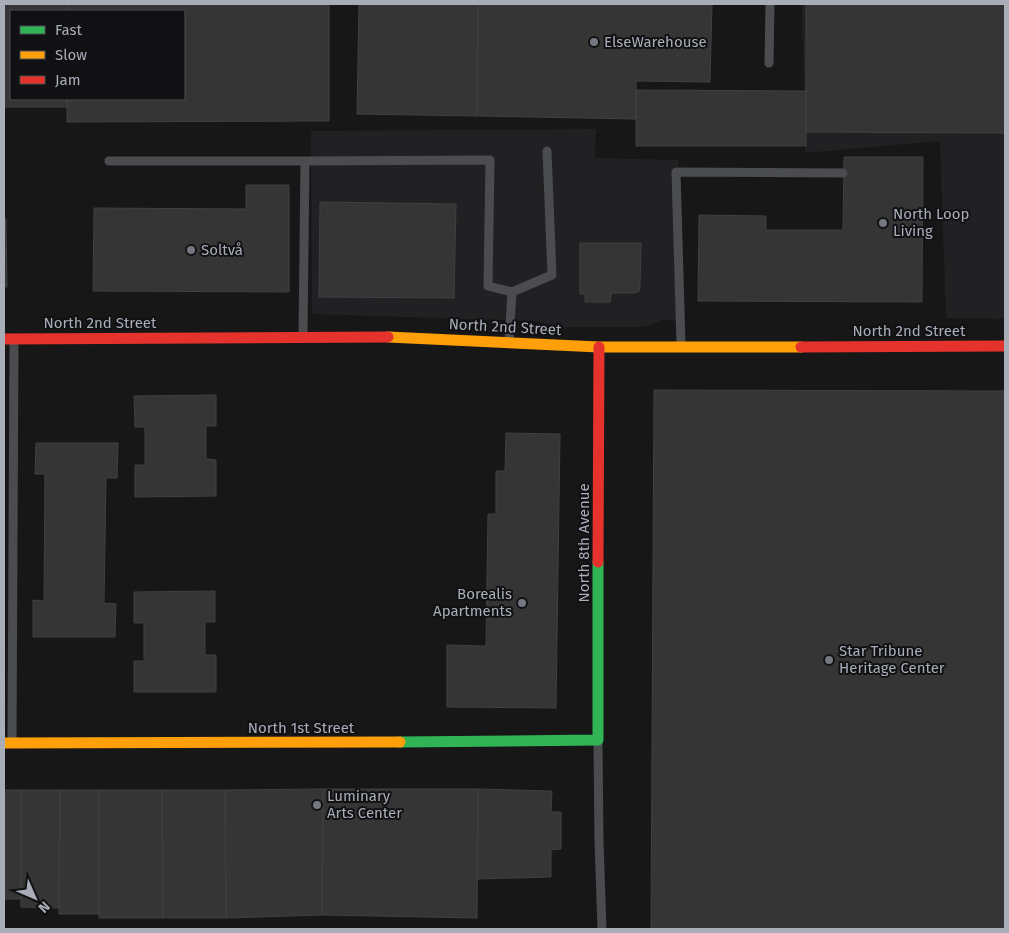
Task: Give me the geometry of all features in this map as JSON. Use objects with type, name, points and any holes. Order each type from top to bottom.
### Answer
[{"type":"street","name":"North 2nd Street","points":[[9,339],[377,336],[599,347],[1005,346]]},
{"type":"street","name":"North 8th Avenue","points":[[598,740],[599,347]]},
{"type":"street","name":"North 1st Street","points":[[8,743],[598,740]]},
{"type":"lane","points":[[769,63],[770,4]]},
{"type":"lane","points":[[109,161],[490,160],[488,286],[512,292],[552,275],[547,151]]},
{"type":"lane","points":[[303,337],[305,161]]},
{"type":"lane","points":[[681,346],[676,172],[843,174]]},
{"type":"lane","points":[[509,342],[512,292]]},
{"type":"lane","points":[[8,743],[9,339]]},
{"type":"lane","points":[[598,740],[602,929]]},
{"type":"shaded area","points":[[802,4],[1005,4],[1005,319],[946,318],[940,141],[805,153]]},
{"type":"shaded area","points":[[596,129],[595,158],[679,160],[678,321],[662,320],[644,327],[554,327],[538,321],[312,314],[311,131]]},
{"type":"building","points":[[4,4],[67,4],[67,10],[10,10],[10,100],[67,100],[67,107],[4,107]]},
{"type":"building","points":[[67,4],[329,4],[329,121],[67,122],[67,100],[185,100],[185,10],[67,10]]},
{"type":"building","points":[[359,4],[478,4],[477,116],[357,114]]},
{"type":"building","name":"ElseWarehouse","points":[[478,4],[712,4],[710,82],[636,81],[636,119],[477,116]]},
{"type":"building","points":[[806,4],[1005,4],[1005,133],[806,132]]},
{"type":"building","points":[[636,90],[806,91],[806,146],[636,146]]},
{"type":"building","name":"North Loop Living","points":[[844,157],[923,157],[922,302],[698,301],[699,215],[766,216],[766,230],[843,230]]},
{"type":"building","name":"Soltvå","points":[[246,185],[289,185],[289,292],[93,291],[94,208],[246,209]]},
{"type":"building","points":[[320,202],[456,204],[454,298],[319,297]]},
{"type":"building","points":[[4,219],[6,219],[7,287],[4,287]]},
{"type":"building","points":[[580,243],[641,243],[639,291],[634,293],[611,293],[610,302],[585,302],[585,294],[580,294]]},
{"type":"building","name":"Star Tribune Heritage Center","points":[[654,390],[1005,391],[1005,929],[651,929]]},
{"type":"building","points":[[216,395],[216,426],[206,426],[206,459],[216,460],[216,496],[135,497],[135,465],[145,465],[145,427],[135,427],[134,396]]},
{"type":"building","name":"Borealis Apartments","points":[[506,433],[560,434],[556,708],[447,707],[447,645],[486,646],[488,514],[496,514],[496,471],[505,471]]},
{"type":"building","points":[[36,443],[118,443],[117,478],[106,478],[104,603],[116,604],[115,637],[33,637],[33,600],[44,601],[45,474],[35,474]]},
{"type":"building","points":[[215,591],[215,622],[205,622],[205,655],[216,655],[216,692],[134,692],[134,661],[144,661],[144,623],[134,623],[134,592]]},
{"type":"building","points":[[323,789],[478,789],[477,918],[322,915]]},
{"type":"building","points":[[323,789],[322,915],[226,918],[225,790]]},
{"type":"building","points":[[478,789],[552,791],[551,812],[561,812],[561,849],[551,850],[551,877],[477,879]]},
{"type":"building","points":[[4,790],[21,790],[21,899],[4,899]]},
{"type":"building","points":[[21,790],[60,790],[59,908],[21,907]]},
{"type":"building","points":[[60,790],[99,790],[99,914],[59,914]]},
{"type":"building","points":[[99,790],[162,790],[163,918],[99,918]]},
{"type":"building","points":[[162,790],[225,790],[226,918],[163,918]]},
{"type":"traffic: fast","points":[[400,742],[598,740],[598,562]]},
{"type":"traffic: slow","points":[[388,337],[599,347],[801,347]]},
{"type":"traffic: slow","points":[[4,743],[400,742]]},
{"type":"traffic: jam","points":[[4,339],[388,337]]},
{"type":"traffic: jam","points":[[801,347],[1005,346]]},
{"type":"traffic: jam","points":[[598,562],[599,347]]},
{"type":"place","name":"ElseWarehouse","points":[[594,42]]},
{"type":"place","name":"North Loop Living","points":[[883,223]]},
{"type":"place","name":"Soltvå","points":[[191,250]]},
{"type":"place","name":"Borealis Apartments","points":[[522,603]]},
{"type":"place","name":"Star Tribune Heritage Center","points":[[829,660]]},
{"type":"place","name":"Luminary Arts Center","points":[[317,805]]}]
